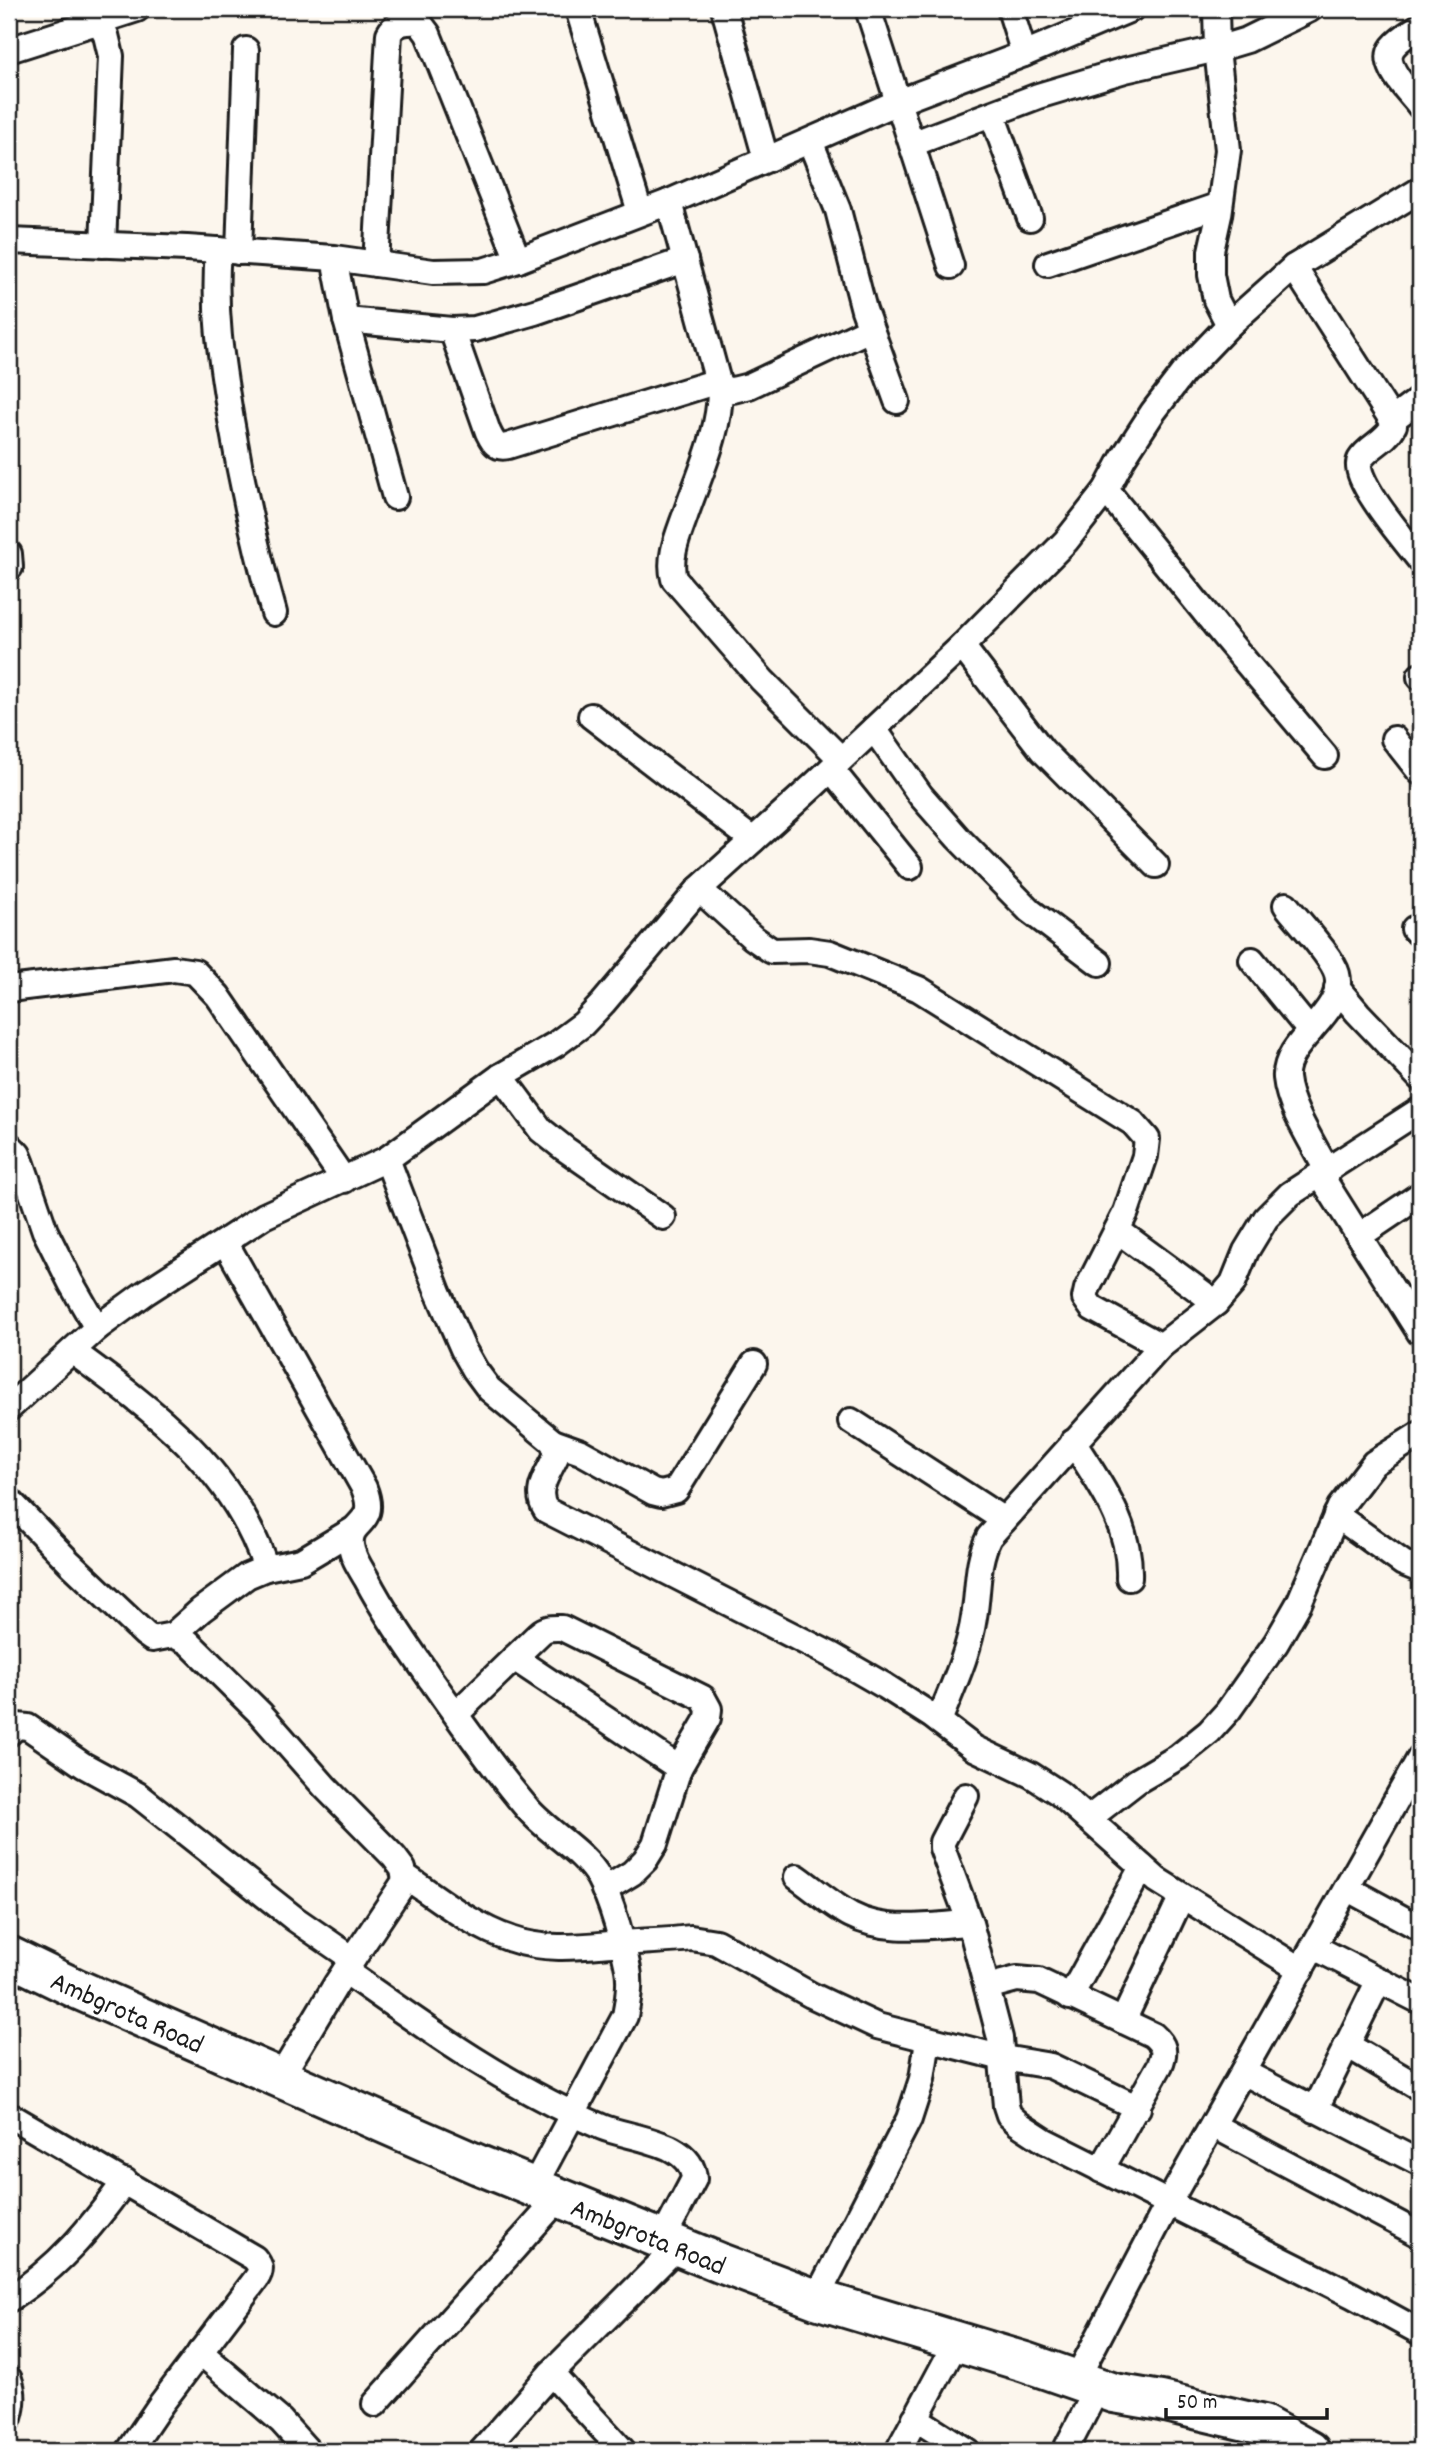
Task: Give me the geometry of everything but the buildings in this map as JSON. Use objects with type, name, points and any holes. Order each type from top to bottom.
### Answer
[{"type":"main road","name":"Ambgrota Road","points":[[9,1956],[546,2194],[816,2299],[1025,2362],[1087,2384],[1263,2425],[1292,2447]]},
{"type":"street","points":[[9,50],[95,15],[137,9]]},
{"type":"street","points":[[578,9],[640,212]]},
{"type":"street","points":[[724,9],[766,159]]},
{"type":"street","points":[[869,9],[951,266]]},
{"type":"street","points":[[1010,9],[1024,54]]},
{"type":"street","points":[[9,241],[228,251],[334,258],[458,273],[483,271],[669,202],[898,102],[1024,54],[1131,9]]},
{"type":"street","points":[[1216,9],[1217,49],[1228,150],[1211,251],[1210,275],[1216,300],[1229,325]]},
{"type":"street","points":[[912,144],[1082,82],[1217,49],[1267,32],[1310,9]]},
{"type":"street","points":[[95,15],[106,35],[111,57],[103,245]]},
{"type":"street","points":[[376,264],[388,34],[397,25],[405,22],[419,22],[428,34],[518,260]]},
{"type":"street","points":[[1420,26],[1396,43],[1389,56],[1394,72],[1420,106]]},
{"type":"street","points":[[246,50],[228,251],[215,297],[219,352],[242,488],[274,613]]},
{"type":"street","points":[[992,114],[1030,218]]},
{"type":"street","points":[[810,141],[838,210],[870,329],[897,401]]},
{"type":"street","points":[[9,1408],[97,1328],[145,1293],[264,1216],[387,1159],[500,1076],[556,1044],[583,1024],[699,889],[962,646],[1066,541],[1106,490],[1123,458],[1182,373],[1229,325],[1294,267],[1420,190]]},
{"type":"street","points":[[669,202],[719,385],[720,409],[677,541],[671,570],[674,579],[836,764],[910,867]]},
{"type":"street","points":[[1048,264],[1220,205]]},
{"type":"street","points":[[334,258],[344,311],[395,497]]},
{"type":"street","points":[[344,311],[452,330],[475,328],[535,312],[685,260]]},
{"type":"street","points":[[1294,267],[1392,420],[1394,425],[1385,439],[1358,464],[1359,472],[1376,501],[1420,560]]},
{"type":"street","points":[[452,330],[488,432],[499,447],[719,385],[733,390],[749,386],[870,329]]},
{"type":"street","points":[[1392,420],[1420,399]]},
{"type":"street","points":[[1106,490],[1325,756]]},
{"type":"street","points":[[962,646],[1042,750],[1156,865]]},
{"type":"street","points":[[591,716],[753,840]]},
{"type":"street","points":[[874,729],[921,796],[958,838],[1030,911],[1099,963]]},
{"type":"street","points":[[1394,738],[1420,772]]},
{"type":"street","points":[[699,889],[752,937],[772,951],[809,950],[830,953],[919,989],[1133,1123],[1144,1134],[1147,1146],[1126,1212],[1087,1289],[1087,1303],[1161,1346]]},
{"type":"street","points":[[1286,905],[1333,965],[1338,976],[1332,1002],[1293,1052],[1287,1066],[1286,1078],[1294,1104],[1324,1174],[1420,1333]]},
{"type":"street","points":[[1252,960],[1310,1031]]},
{"type":"street","points":[[9,989],[174,969],[195,972],[218,996],[344,1180]]},
{"type":"street","points":[[1337,988],[1420,1078]]},
{"type":"street","points":[[500,1076],[541,1130],[663,1217]]},
{"type":"street","points":[[939,1721],[958,1674],[975,1616],[981,1552],[989,1537],[1161,1346],[1216,1303],[1233,1283],[1246,1251],[1266,1218],[1290,1194],[1420,1110]]},
{"type":"street","points":[[9,1145],[18,1154],[41,1220],[59,1259],[97,1328]]},
{"type":"street","points":[[387,1159],[438,1292],[475,1370],[489,1389],[553,1442],[581,1452],[653,1492],[661,1494],[676,1490],[754,1364]]},
{"type":"street","points":[[1359,1236],[1418,1203]]},
{"type":"street","points":[[1117,1230],[1216,1303]]},
{"type":"street","points":[[9,1500],[70,1563],[152,1639],[173,1635],[247,1576],[266,1568],[301,1561],[353,1530],[366,1518],[369,1504],[364,1488],[225,1242]]},
{"type":"street","points":[[72,1351],[148,1407],[196,1451],[250,1527],[266,1568]]},
{"type":"street","points":[[851,1420],[1003,1520]]},
{"type":"street","points":[[1088,1819],[1137,1781],[1178,1757],[1209,1732],[1228,1711],[1276,1643],[1299,1603],[1336,1516],[1374,1463],[1420,1434]]},
{"type":"street","points":[[553,1442],[556,1454],[544,1480],[540,1497],[547,1510],[831,1655],[939,1721],[974,1748],[1031,1775],[1059,1793],[1142,1867],[1182,1896],[1301,1970]]},
{"type":"street","points":[[1073,1442],[1123,1526],[1130,1557],[1129,1578]]},
{"type":"street","points":[[1336,1516],[1403,1563],[1420,1570]]},
{"type":"street","points":[[353,1530],[351,1545],[367,1581],[456,1714],[528,1810],[584,1859],[599,1878],[629,1970],[625,2016],[573,2114],[546,2194],[375,2404]]},
{"type":"street","points":[[456,1714],[544,1629],[562,1628],[697,1693],[708,1704],[708,1718],[679,1768],[655,1844],[645,1860],[632,1873],[604,1890]]},
{"type":"street","points":[[173,1635],[188,1642],[260,1713],[325,1787],[394,1857],[405,1876],[487,1930],[513,1940],[547,1947],[573,1948],[691,1938],[716,1942],[849,2015],[928,2040],[1051,2066],[1138,2108]]},
{"type":"street","points":[[513,1658],[679,1768]]},
{"type":"street","points":[[9,1733],[17,1726],[28,1727],[83,1765],[138,1795],[452,2046],[573,2114],[607,2129],[662,2145],[685,2156],[690,2162],[694,2179],[670,2243],[482,2451]]},
{"type":"street","points":[[1065,2451],[1087,2384],[1169,2202],[1420,1758]]},
{"type":"street","points":[[966,1796],[947,1831],[942,1848],[970,1923],[987,1987],[1003,2058],[1004,2091],[1010,2115],[1045,2141],[1101,2171],[1169,2202],[1420,2332]]},
{"type":"street","points":[[1070,1997],[1142,1867]]},
{"type":"street","points":[[280,2078],[349,1965],[405,1881],[405,1876]]},
{"type":"street","points":[[797,1877],[850,1915],[879,1925],[897,1927],[970,1923]]},
{"type":"street","points":[[1348,1889],[1419,1925]]},
{"type":"street","points":[[1123,2021],[1182,1896]]},
{"type":"street","points":[[1314,1947],[1420,2001]]},
{"type":"street","points":[[987,1987],[1026,1979],[1039,1982],[1153,2035],[1164,2046],[1160,2065],[1101,2171]]},
{"type":"street","points":[[1315,2110],[1379,1980]]},
{"type":"street","points":[[816,2299],[909,2119],[922,2079],[928,2040]]},
{"type":"street","points":[[1347,2045],[1420,2088]]},
{"type":"street","points":[[1243,2071],[1420,2163]]},
{"type":"street","points":[[9,2115],[254,2258],[260,2265],[261,2272],[161,2404],[129,2451]]},
{"type":"street","points":[[1213,2125],[1420,2235]]},
{"type":"street","points":[[9,2299],[75,2246],[125,2181]]},
{"type":"street","points":[[898,2451],[957,2343]]},
{"type":"street","points":[[200,2352],[281,2421],[307,2451]]},
{"type":"street","points":[[551,2374],[623,2451]]},
{"type":"street","points":[[9,2379],[13,2406],[9,2418]]},
{"type":"street","points":[[915,2418],[967,2451]]}]
